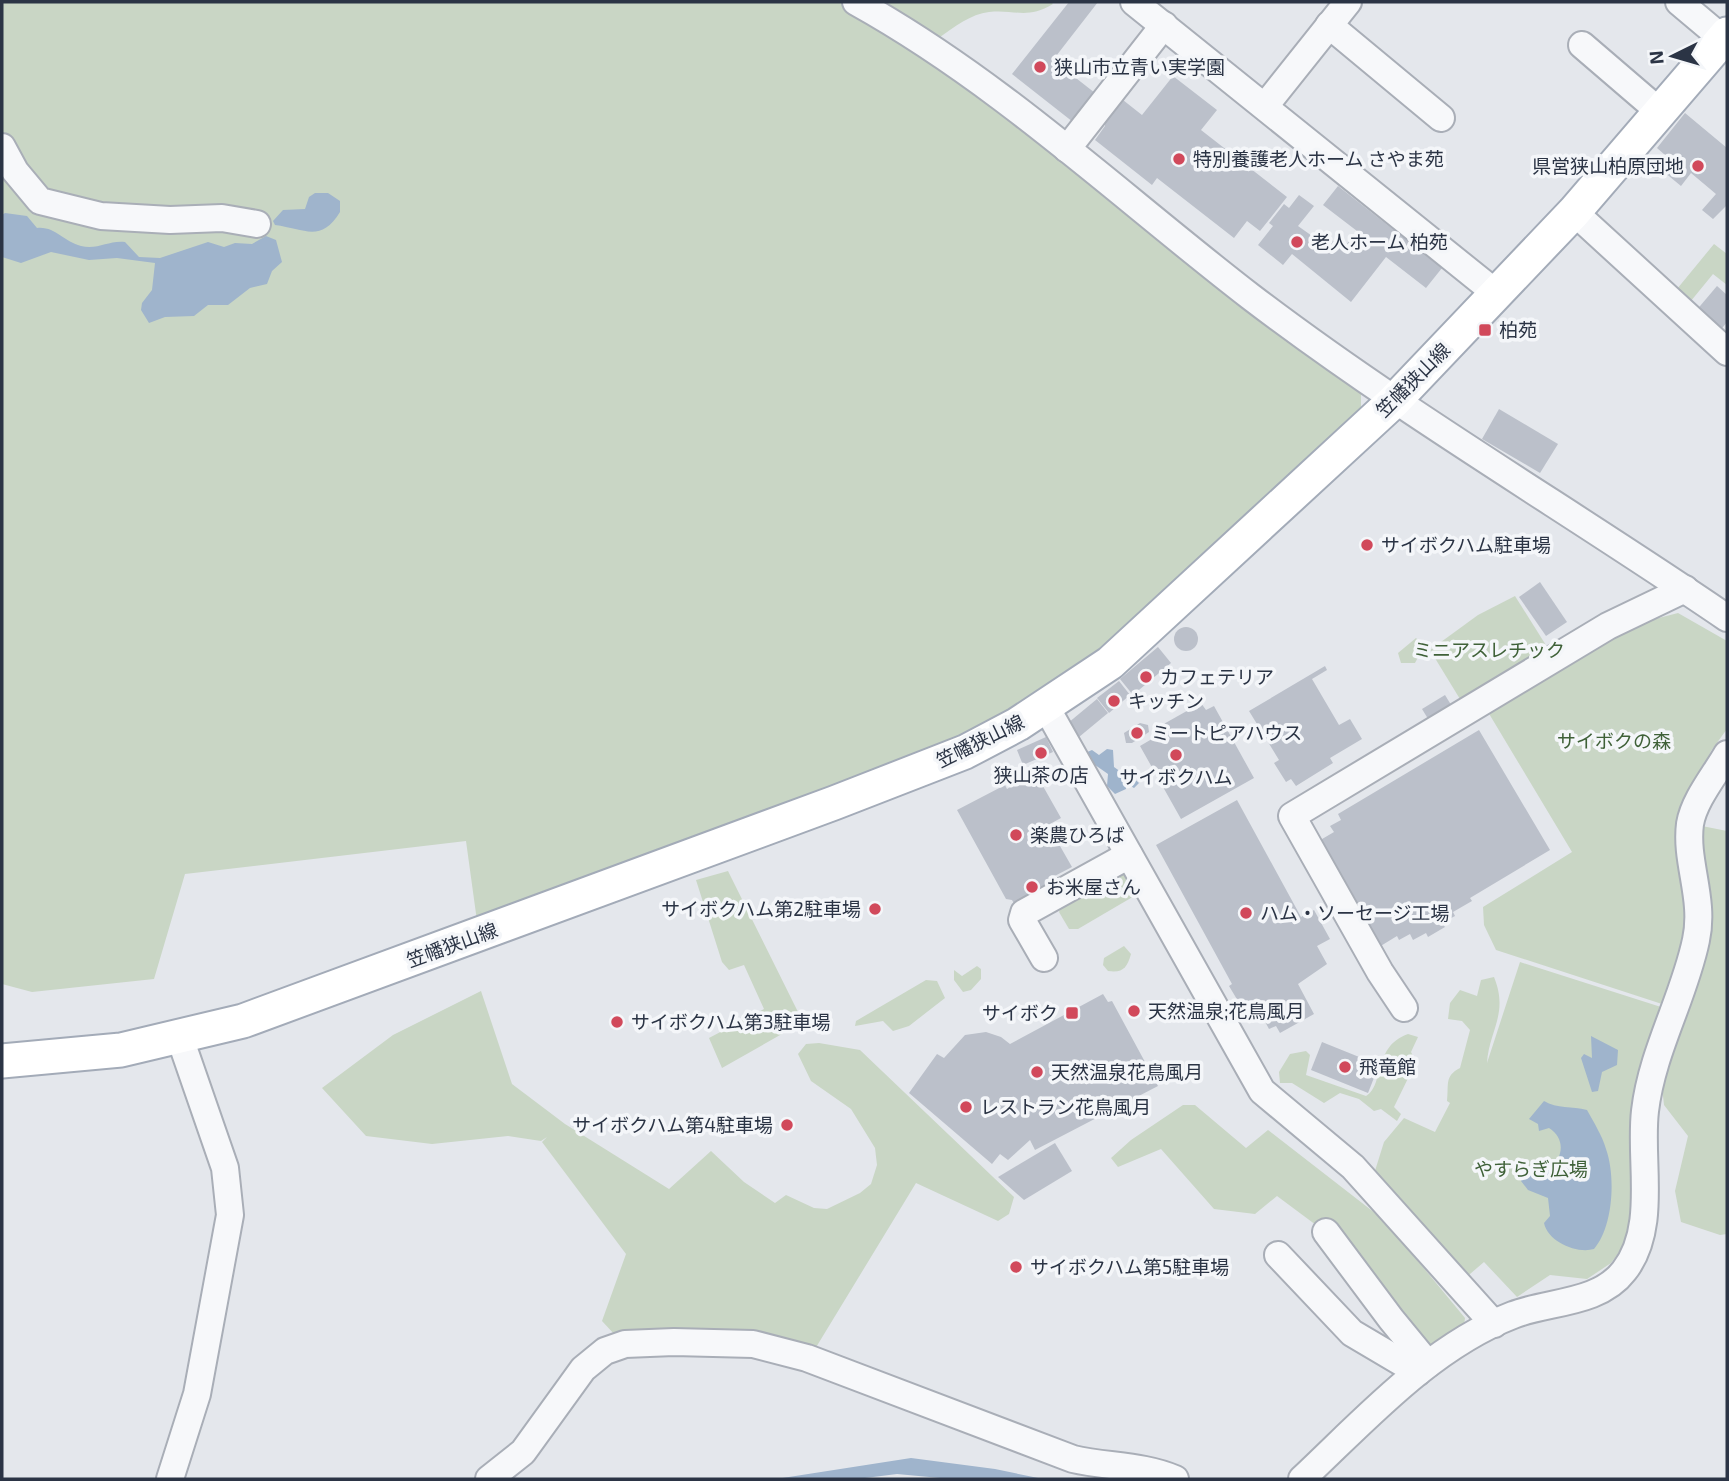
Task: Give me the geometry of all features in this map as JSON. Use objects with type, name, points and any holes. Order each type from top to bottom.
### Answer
[{"type":"main road","name":"笠幡狭山線","points":[[2,1061],[109,1051],[180,1038],[295,1002],[910,774],[965,752],[1046,707],[1081,685],[1135,642],[1265,517],[1394,401],[1574,212],[1725,36]]},
{"type":"street","points":[[856,2],[971,73],[1252,297],[1394,401],[1727,618]]},
{"type":"street","points":[[1134,2],[1497,294]]},
{"type":"street","points":[[1265,106],[1348,2]]},
{"type":"street","points":[[1679,2],[1725,36]]},
{"type":"street","points":[[1067,149],[1164,25]]},
{"type":"street","points":[[1329,25],[1441,118]]},
{"type":"street","points":[[1583,45],[1660,112]]},
{"type":"street","points":[[2,146],[15,170],[40,201],[101,216],[170,220],[222,218],[257,224]]},
{"type":"street","points":[[1574,212],[1727,352]]},
{"type":"street","points":[[1404,1008],[1380,972],[1292,816],[1608,626],[1685,589]]},
{"type":"street","points":[[1046,707],[1262,1091],[1353,1167],[1494,1324]]},
{"type":"street","points":[[1302,1479],[1423,1368],[1494,1324],[1544,1304],[1578,1299],[1604,1289],[1625,1271],[1637,1243],[1644,1214],[1645,1110],[1670,1017],[1689,972],[1697,936],[1699,895],[1691,850],[1690,823],[1698,803],[1727,754]]},
{"type":"street","points":[[1044,958],[1022,920],[1024,913],[1129,855]]},
{"type":"street","points":[[170,1479],[197,1394],[230,1215],[225,1168],[180,1038]]},
{"type":"street","points":[[1326,1232],[1423,1368]]},
{"type":"street","points":[[1278,1255],[1352,1333],[1423,1368]]},
{"type":"street","points":[[489,1479],[523,1452],[583,1369],[605,1350],[625,1344],[674,1342],[753,1344],[807,1357],[1073,1459],[1105,1467],[1155,1470],[1175,1479]]},
{"type":"green space","points":[[2,2],[1051,2],[1053,4],[1035,12],[982,13],[940,37],[1354,384],[1361,393],[1361,411],[1121,638],[974,736],[477,921],[466,841],[185,874],[154,979],[32,992],[2,984]]},
{"type":"green space","points":[[1714,244],[1727,254],[1727,285],[1713,274],[1686,307],[1677,289]]},
{"type":"green space","name":"ミニアスレチック","points":[[1515,596],[1549,650],[1463,704],[1430,650],[1478,615]]},
{"type":"green space","name":"サイボクの森","points":[[1678,613],[1727,641],[1727,729],[1711,751],[1681,813],[1688,913],[1682,946],[1662,1004],[1496,950],[1484,925],[1483,907],[1572,852],[1485,707],[1628,626]]},
{"type":"green space","points":[[1416,638],[1424,646],[1415,663],[1401,663],[1398,653]]},
{"type":"green space","points":[[1702,826],[1727,831],[1727,1234],[1720,1235],[1681,1222],[1675,1191],[1688,1136],[1664,1105],[1661,1078]]},
{"type":"green space","points":[[728,871],[803,1022],[722,1068],[709,1038],[764,1009],[744,965],[729,970],[722,962],[696,880]]},
{"type":"green space","points":[[1123,871],[1131,880],[1136,895],[1078,929],[1069,929],[1059,912],[1061,907]]},
{"type":"green space","points":[[1124,946],[1131,954],[1126,966],[1121,970],[1108,971],[1103,965],[1104,958]]},
{"type":"green space","name":"やすらぎ広場","points":[[1520,962],[1661,1007],[1634,1110],[1635,1210],[1626,1243],[1611,1263],[1587,1279],[1550,1275],[1517,1297],[1484,1262],[1463,1280],[1374,1174],[1384,1142],[1404,1118],[1435,1132],[1450,1103],[1447,1101],[1448,1082],[1451,1074],[1460,1068],[1470,1030],[1462,1021],[1448,1019],[1450,1003],[1460,990],[1477,996],[1481,980],[1494,977],[1500,1001],[1487,1063]]},
{"type":"green space","points":[[977,966],[981,969],[981,979],[971,990],[963,992],[954,980],[954,970],[962,976]]},
{"type":"green space","points":[[926,980],[937,981],[945,998],[909,1026],[893,1031],[883,1021],[855,1026],[856,1021]]},
{"type":"green space","points":[[481,991],[512,1084],[565,1124],[669,1189],[711,1151],[744,1182],[775,1203],[786,1195],[814,1208],[827,1209],[860,1193],[871,1184],[877,1165],[875,1148],[851,1109],[811,1081],[798,1054],[806,1044],[819,1043],[860,1050],[1014,1197],[1009,1214],[998,1221],[916,1183],[815,1349],[615,1335],[602,1321],[626,1254],[542,1142],[547,1137],[541,1141],[508,1136],[432,1144],[366,1136],[322,1088],[393,1035]]},
{"type":"green space","points":[[1408,1034],[1418,1037],[1411,1052],[1416,1062],[1394,1107],[1401,1114],[1397,1121],[1381,1109],[1374,1111],[1359,1099],[1340,1093],[1324,1103],[1292,1083],[1280,1083],[1279,1072],[1290,1054],[1306,1051],[1310,1055],[1306,1075],[1366,1096],[1376,1084],[1389,1048]]},
{"type":"green space","points":[[1183,1105],[1195,1105],[1246,1148],[1268,1130],[1384,1220],[1465,1318],[1463,1334],[1428,1348],[1320,1228],[1277,1196],[1255,1214],[1214,1209],[1161,1149],[1118,1167],[1111,1158],[1131,1140]]},
{"type":"water","points":[[315,193],[328,193],[340,201],[340,212],[326,228],[312,232],[275,225],[273,221],[283,210],[305,209],[309,197]]},
{"type":"water","points":[[5,213],[27,216],[37,228],[49,229],[81,246],[125,242],[139,257],[160,258],[208,242],[224,247],[235,243],[252,244],[266,236],[276,240],[282,262],[272,271],[267,284],[250,288],[228,305],[208,305],[194,316],[165,317],[149,323],[141,310],[142,303],[152,290],[155,263],[117,258],[89,260],[51,252],[21,263],[2,257],[2,215]]},
{"type":"water","points":[[1107,749],[1113,750],[1114,767],[1121,772],[1124,779],[1130,775],[1139,783],[1134,788],[1126,783],[1126,789],[1115,794],[1107,786],[1108,774],[1088,760],[1085,753],[1092,750],[1099,755]]},
{"type":"water","points":[[1591,1036],[1618,1050],[1617,1065],[1602,1072],[1598,1091],[1592,1092],[1581,1058],[1584,1054],[1592,1058]]},
{"type":"water","points":[[1544,1101],[1587,1110],[1604,1144],[1611,1173],[1611,1201],[1605,1228],[1594,1249],[1572,1248],[1551,1236],[1544,1223],[1550,1216],[1548,1198],[1528,1190],[1521,1181],[1527,1167],[1550,1170],[1560,1154],[1560,1143],[1554,1132],[1549,1128],[1539,1131],[1538,1124],[1529,1119]]},
{"type":"water","points":[[911,1458],[995,1469],[1043,1479],[951,1479],[897,1474],[857,1479],[776,1479]]},
{"type":"building","name":"狭山市立青い実学園","points":[[1069,2],[1098,2],[1053,60],[1095,93],[1073,122],[1012,74]]},
{"type":"building","name":"特別養護老人ホーム さやま苑","points":[[1173,76],[1217,110],[1201,130],[1287,197],[1260,231],[1247,221],[1234,238],[1157,178],[1152,185],[1095,140],[1105,126],[1105,118],[1123,100],[1142,115]]},
{"type":"building","name":"県営狭山柏原団地","points":[[1685,113],[1727,148],[1727,205],[1713,219],[1702,210],[1716,194],[1691,173],[1681,186],[1664,172],[1672,161],[1657,148]]},
{"type":"building","name":"老人ホーム 柏苑","points":[[1338,186],[1442,268],[1426,288],[1386,257],[1351,302],[1292,254],[1283,265],[1258,245],[1273,226],[1269,223],[1284,204],[1289,208],[1299,195],[1314,206],[1298,226],[1315,238],[1321,231],[1343,249],[1357,231],[1323,205]]},
{"type":"building","points":[[1717,286],[1727,295],[1727,322],[1719,332],[1695,312]]},
{"type":"building","points":[[1499,409],[1558,444],[1540,473],[1482,439]]},
{"type":"building","points":[[1540,582],[1567,622],[1546,636],[1519,597]]},
{"type":"building","points":[[1186,627],[1195,630],[1198,639],[1195,648],[1186,651],[1177,648],[1174,639],[1177,630]]},
{"type":"building","points":[[1158,647],[1171,663],[1133,695],[1120,679]]},
{"type":"building","points":[[1325,666],[1327,670],[1312,679],[1339,725],[1350,719],[1362,739],[1330,758],[1333,763],[1296,786],[1291,779],[1286,782],[1274,763],[1279,760],[1249,711]]},
{"type":"building","points":[[1119,681],[1130,695],[1109,713],[1097,698]]},
{"type":"building","points":[[1445,695],[1453,708],[1430,722],[1422,709]]},
{"type":"building","points":[[1097,699],[1108,713],[1079,737],[1068,723]]},
{"type":"building","points":[[1201,703],[1206,710],[1214,706],[1254,778],[1181,819],[1140,746],[1157,736],[1153,730]]},
{"type":"building","name":"ミートピアハウス","points":[[1140,723],[1148,725],[1149,732],[1132,743],[1126,743],[1124,733]]},
{"type":"building","points":[[1479,730],[1550,850],[1470,898],[1472,901],[1453,912],[1455,916],[1442,923],[1445,927],[1428,937],[1426,933],[1413,940],[1410,934],[1399,940],[1397,936],[1379,947],[1317,842],[1334,832],[1330,826],[1341,820],[1338,814]]},
{"type":"building","points":[[1046,737],[1053,752],[1023,765],[1017,750]]},
{"type":"building","points":[[1035,772],[1061,818],[1048,825],[1072,867],[1047,880],[1052,889],[1017,909],[1012,900],[1006,899],[957,810],[1005,785],[1007,789]]},
{"type":"building","name":"ハム・ソーセージ工場","points":[[1237,800],[1301,917],[1314,910],[1330,939],[1317,946],[1327,964],[1298,984],[1314,1014],[1280,1033],[1276,1026],[1269,1029],[1256,1005],[1247,1010],[1242,999],[1238,1001],[1229,986],[1232,984],[1156,845]]},
{"type":"building","name":"天然温泉花鳥風月","points":[[1103,994],[1108,1002],[1112,1001],[1158,1086],[1035,1150],[1030,1140],[1008,1160],[1000,1154],[992,1164],[909,1093],[937,1054],[944,1058],[965,1035],[986,1032],[1001,1037],[1010,1044]]},
{"type":"building","name":"飛竜館","points":[[1322,1042],[1379,1065],[1368,1093],[1311,1070]]},
{"type":"building","points":[[1055,1143],[1072,1171],[1024,1200],[998,1177]]},
{"type":"place","name":"狭山市立青い実学園","points":[[1040,67]]},
{"type":"place","name":"特別養護老人ホーム さやま苑","points":[[1179,159]]},
{"type":"place","name":"県営狭山柏原団地","points":[[1698,166]]},
{"type":"place","name":"老人ホーム 柏苑","points":[[1297,242]]},
{"type":"place","name":"柏苑","points":[[1485,330]]},
{"type":"place","name":"サイボクハム駐車場","points":[[1367,545]]},
{"type":"place","name":"カフェテリア","points":[[1146,677]]},
{"type":"place","name":"キッチン","points":[[1114,701]]},
{"type":"place","name":"ミートピアハウス","points":[[1137,733]]},
{"type":"place","name":"狭山茶の店","points":[[1041,753]]},
{"type":"place","name":"サイボクハム","points":[[1176,755]]},
{"type":"place","name":"楽農ひろば","points":[[1016,835]]},
{"type":"place","name":"お米屋さん","points":[[1032,887]]},
{"type":"place","name":"サイボクハム第2駐車場","points":[[875,909]]},
{"type":"place","name":"ハム・ソーセージ工場","points":[[1246,913]]},
{"type":"place","name":"天然温泉;花鳥風月","points":[[1134,1011]]},
{"type":"place","name":"サイボク","points":[[1072,1013]]},
{"type":"place","name":"サイボクハム第3駐車場","points":[[617,1022]]},
{"type":"place","name":"飛竜館","points":[[1345,1067]]},
{"type":"place","name":"天然温泉花鳥風月","points":[[1037,1072]]},
{"type":"place","name":"レストラン花鳥風月","points":[[966,1107]]},
{"type":"place","name":"サイボクハム第4駐車場","points":[[787,1125]]},
{"type":"place","name":"サイボクハム第5駐車場","points":[[1016,1267]]}]
